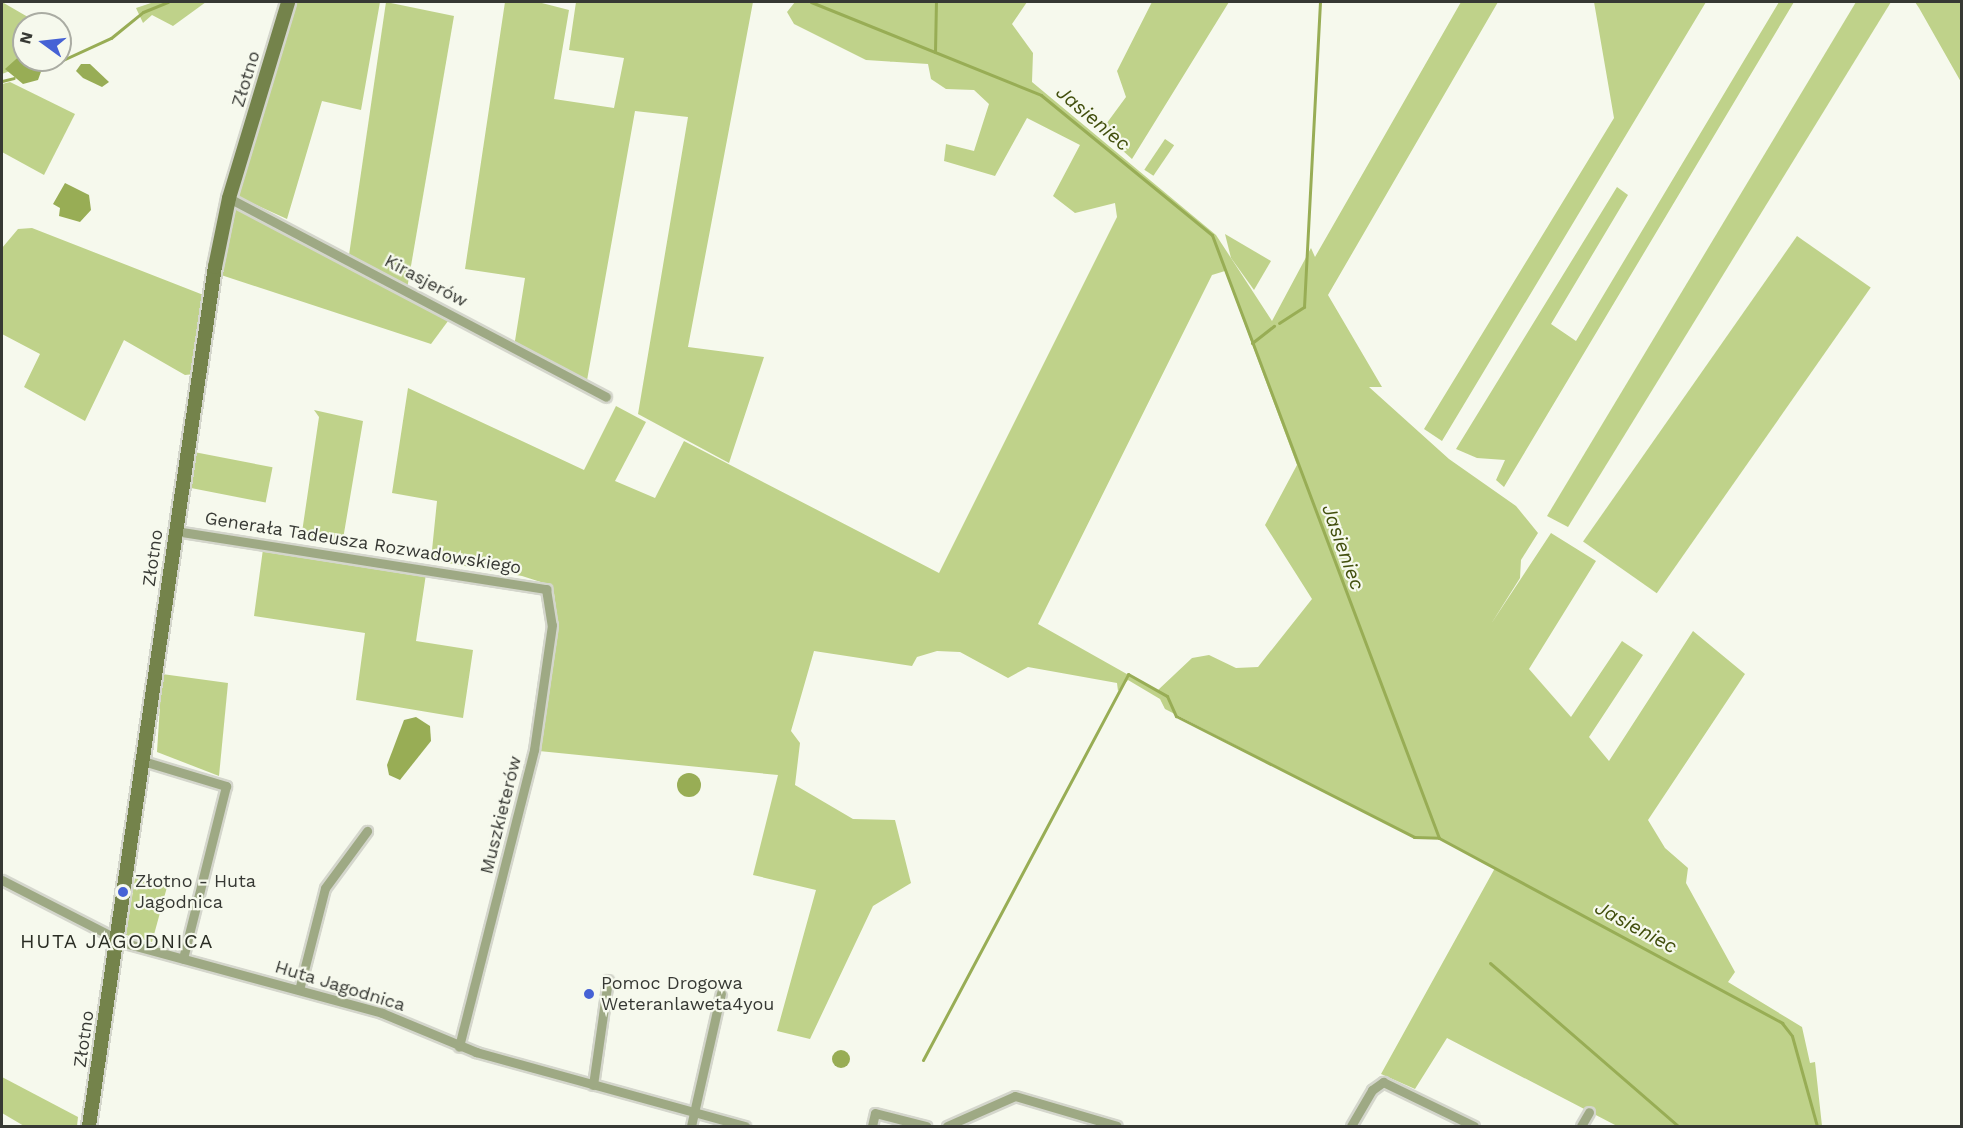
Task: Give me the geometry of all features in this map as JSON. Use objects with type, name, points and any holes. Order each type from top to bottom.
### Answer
[{"type":"street","name":"Złotno","points":[[89,1126],[175,531],[229,198],[288,2]]},
{"type":"street","name":"Kirasjerów","points":[[229,198],[606,397]]},
{"type":"street","name":"Generała Tadeusza Rozwadowskiego","points":[[175,531],[546,589]]},
{"type":"street","name":"Muszkieterów","points":[[459,1047],[534,750],[552,625],[546,589]]},
{"type":"street","points":[[143,761],[226,786],[183,959]]},
{"type":"street","points":[[299,990],[325,888],[367,831]]},
{"type":"street","name":"Huta Jagodnica","points":[[2,880],[116,940],[382,1013],[459,1047],[745,1126]]},
{"type":"street","points":[[593,1085],[608,980]]},
{"type":"street","points":[[691,1126],[721,993]]},
{"type":"street","points":[[1351,1126],[1372,1090],[1383,1082],[1474,1126]]},
{"type":"street","points":[[947,1126],[1016,1096],[1117,1126]]},
{"type":"street","points":[[1581,1126],[1589,1112]]},
{"type":"street","points":[[872,1126],[875,1113],[926,1126]]},
{"type":"shaded area","points":[[2,2],[19,12],[12,12],[12,70],[2,74]]},
{"type":"shaded area","points":[[154,2],[206,2],[173,26],[152,15],[143,23],[136,8]]},
{"type":"shaded area","points":[[292,2],[380,2],[361,110],[322,101],[287,219],[234,195]]},
{"type":"shaded area","points":[[386,2],[454,16],[407,289],[349,255]]},
{"type":"shaded area","points":[[505,2],[538,2],[569,10],[554,99],[614,108],[624,58],[569,50],[576,2],[753,2],[688,347],[764,357],[729,463],[638,414],[688,117],[635,111],[586,386],[514,347],[525,278],[465,269]]},
{"type":"shaded area","points":[[795,2],[1027,2],[1012,24],[1033,53],[1032,82],[1216,235],[1272,321],[1311,248],[1315,257],[1461,2],[1498,2],[1328,295],[1382,387],[1369,387],[1449,459],[1516,506],[1538,533],[1521,560],[1520,578],[1491,624],[1551,533],[1596,561],[1529,669],[1571,717],[1622,641],[1643,655],[1589,737],[1609,761],[1693,631],[1745,674],[1648,820],[1665,848],[1688,868],[1686,883],[1735,972],[1728,982],[1802,1027],[1810,1063],[1815,1062],[1822,1126],[1617,1126],[1447,1038],[1415,1089],[1381,1074],[1495,868],[1439,838],[1414,837],[1165,709],[1160,699],[1128,680],[1118,691],[1117,683],[1028,667],[1008,678],[960,652],[937,651],[917,657],[912,666],[814,651],[791,731],[800,743],[795,785],[853,819],[895,820],[911,883],[873,906],[810,1039],[777,1031],[816,890],[753,875],[778,775],[539,751],[557,617],[554,593],[547,584],[522,576],[431,560],[437,501],[392,493],[408,388],[584,470],[616,406],[646,422],[615,481],[655,498],[684,441],[939,573],[1117,217],[1115,203],[1075,213],[1053,196],[1080,145],[1027,118],[995,176],[944,161],[946,144],[974,151],[989,104],[974,90],[946,89],[931,79],[928,64],[866,60],[794,24],[787,12]],"holes":[[[1225,271],[1297,465],[1265,525],[1312,599],[1258,667],[1236,668],[1209,655],[1192,658],[1157,691],[1038,624],[1212,275]]]},
{"type":"shaded area","points":[[1152,2],[1229,2],[1132,159],[1101,131],[1126,97],[1117,71]]},
{"type":"shaded area","points":[[1594,2],[1706,2],[1442,441],[1424,429],[1614,118]]},
{"type":"shaded area","points":[[1779,2],[1794,2],[1504,487],[1496,480],[1505,460],[1477,458],[1456,449],[1617,187],[1628,195],[1551,324],[1576,341]]},
{"type":"shaded area","points":[[1856,2],[1891,2],[1568,527],[1547,516]]},
{"type":"shaded area","points":[[1915,2],[1961,2],[1961,82],[1919,8]]},
{"type":"shaded area","points":[[12,63],[12,72],[41,72],[38,80],[23,84],[5,69]]},
{"type":"shaded area","points":[[81,64],[90,64],[109,82],[102,87],[83,78],[76,71]]},
{"type":"shaded area","points":[[10,82],[75,114],[44,175],[2,152],[2,84]]},
{"type":"shaded area","points":[[1165,139],[1174,145],[1153,176],[1144,170]]},
{"type":"shaded area","points":[[65,183],[89,195],[91,210],[80,222],[59,216],[60,208],[53,204]]},
{"type":"shaded area","points":[[231,208],[238,208],[451,317],[431,344],[218,274]]},
{"type":"shaded area","points":[[32,228],[206,296],[194,374],[185,375],[124,340],[85,421],[24,387],[40,354],[2,334],[2,248],[18,229]]},
{"type":"shaded area","points":[[1225,234],[1271,261],[1254,290],[1231,258]]},
{"type":"shaded area","points":[[1797,236],[1871,288],[1657,593],[1583,542]]},
{"type":"shaded area","points":[[314,410],[363,421],[342,545],[301,539],[319,417]]},
{"type":"shaded area","points":[[194,452],[273,467],[266,503],[187,487]]},
{"type":"shaded area","points":[[263,549],[426,574],[416,641],[473,650],[463,718],[356,700],[365,633],[254,616]]},
{"type":"shaded area","points":[[162,674],[228,683],[219,776],[157,752]]},
{"type":"shaded area","points":[[416,717],[430,726],[431,741],[400,780],[389,775],[387,765],[404,720]]},
{"type":"shaded area","points":[[689,773],[697,777],[701,785],[697,793],[689,797],[681,793],[677,785],[681,777]]},
{"type":"shaded area","points":[[135,878],[167,887],[152,942],[126,935]]},
{"type":"shaded area","points":[[837,1050],[845,1050],[850,1055],[848,1066],[837,1068],[832,1063],[832,1055]]},
{"type":"shaded area","points":[[2,1077],[78,1117],[77,1126],[24,1126],[2,1113]]},
{"type":"waterway","points":[[72,56],[111,38],[143,12],[168,2]]},
{"type":"waterway","name":"Jasieniec","points":[[811,2],[1041,95],[1212,235],[1439,838],[1782,1023],[1792,1036],[1817,1126]]},
{"type":"waterway","points":[[935,52],[936,2]]},
{"type":"waterway","points":[[1279,323],[1304,307],[1320,2]]},
{"type":"waterway","points":[[2,81],[14,78]]},
{"type":"waterway","points":[[1252,343],[1274,326]]},
{"type":"waterway","points":[[923,1060],[1128,674],[1167,696],[1176,716],[1414,837],[1439,838]]},
{"type":"waterway","points":[[1490,963],[1678,1126]]},
{"type":"place","name":"Złotno - Huta Jagodnica","points":[[123,892]]},
{"type":"place","name":"Pomoc Drogowa Weteranlaweta4you","points":[[589,994]]},
{"type":"district","name":"HUTA JAGODNICA","points":[[117,941]]}]
